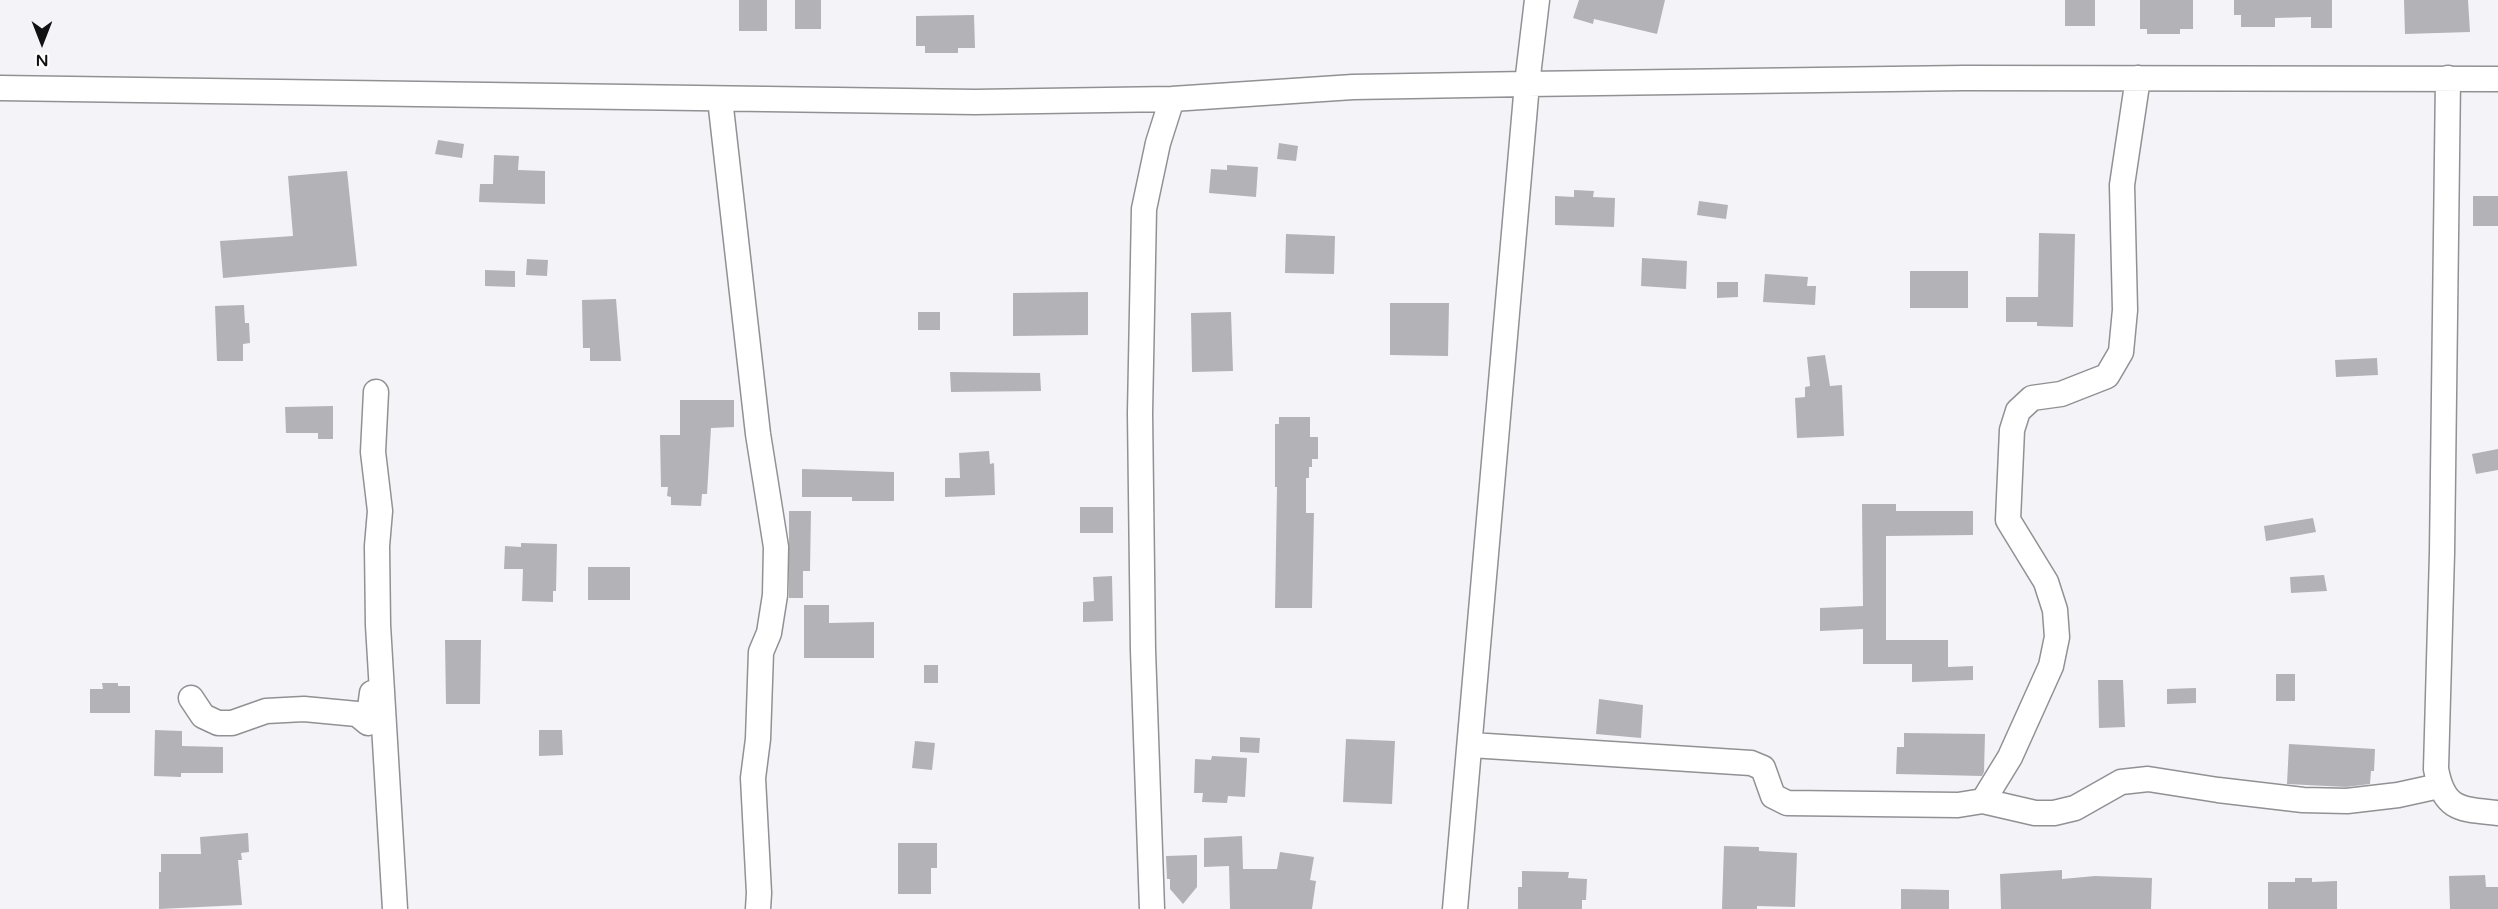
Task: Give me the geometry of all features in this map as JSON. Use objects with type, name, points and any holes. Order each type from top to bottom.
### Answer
[{"type":"street","points":[[1455,909],[1527,84],[1538,0]]},
{"type":"street","points":[[1983,801],[2010,757],[2051,666],[2057,637],[2055,610],[2046,582],[2008,520],[2013,430],[2018,411],[2032,398],[2061,394],[2107,376],[2121,352],[2125,309],[2122,185],[2138,78]]},
{"type":"street","points":[[0,88],[975,102],[1172,99],[1353,87],[1527,84],[2138,78],[2498,79]]},
{"type":"street","points":[[2448,78],[2443,530],[2436,769],[2439,786],[2446,800],[2460,809],[2498,813]]},
{"type":"street","points":[[720,99],[758,434],[776,547],[775,596],[769,633],[761,652],[758,739],[754,757],[758,909]]},
{"type":"street","points":[[1152,909],[1143,650],[1140,413],[1144,209],[1158,143],[1172,99]]},
{"type":"street","points":[[376,392],[372,452],[380,511],[377,546],[378,625],[395,909]]},
{"type":"street","points":[[191,698],[203,716],[218,723],[232,723],[266,711],[321,709],[357,714],[368,723],[378,625]]},
{"type":"street","points":[[1471,745],[1751,763],[1763,768],[1773,796],[1787,803],[1958,805],[1983,801],[2035,813],[2054,813],[2074,808],[2121,782],[2148,778],[2218,790],[2303,800],[2398,795],[2439,786]]},
{"type":"building","points":[[739,0],[767,0],[767,31],[739,31]]},
{"type":"building","points":[[795,0],[821,0],[821,29],[795,29]]},
{"type":"building","points":[[1579,0],[1665,0],[1657,34],[1594,19],[1593,24],[1573,18]]},
{"type":"building","points":[[2065,0],[2095,0],[2095,26],[2065,26]]},
{"type":"building","points":[[2140,0],[2193,0],[2193,29],[2180,29],[2180,34],[2147,34],[2147,29],[2140,29]]},
{"type":"building","points":[[2234,0],[2332,0],[2332,28],[2311,28],[2311,17],[2275,18],[2275,27],[2241,27],[2241,15],[2234,15]]},
{"type":"building","points":[[2404,0],[2468,0],[2470,32],[2405,34]]},
{"type":"building","points":[[974,15],[975,48],[958,48],[958,53],[925,53],[925,46],[916,46],[916,16]]},
{"type":"building","points":[[438,140],[464,144],[462,158],[435,154]]},
{"type":"building","points":[[1279,143],[1298,146],[1296,161],[1277,159]]},
{"type":"building","points":[[494,155],[519,156],[518,170],[545,171],[545,204],[479,202],[480,184],[493,184]]},
{"type":"building","points":[[1227,165],[1258,167],[1256,197],[1209,193],[1211,169],[1227,170]]},
{"type":"building","points":[[347,171],[357,266],[223,278],[220,241],[293,236],[288,176]]},
{"type":"building","points":[[1574,190],[1594,191],[1593,197],[1615,198],[1614,227],[1555,225],[1555,196],[1574,197]]},
{"type":"building","points":[[2473,196],[2498,196],[2498,226],[2473,226]]},
{"type":"building","points":[[1699,201],[1728,205],[1726,219],[1697,215]]},
{"type":"building","points":[[2039,233],[2075,234],[2073,327],[2037,326],[2037,322],[2006,322],[2006,297],[2038,297]]},
{"type":"building","points":[[1286,234],[1335,236],[1334,274],[1285,273]]},
{"type":"building","points":[[1642,258],[1687,261],[1686,289],[1641,286]]},
{"type":"building","points":[[527,259],[548,260],[547,276],[526,275]]},
{"type":"building","points":[[485,270],[515,271],[515,287],[485,286]]},
{"type":"building","points":[[1910,271],[1968,271],[1968,308],[1910,308]]},
{"type":"building","points":[[1765,274],[1808,277],[1807,286],[1816,286],[1815,305],[1763,302]]},
{"type":"building","points":[[1717,282],[1738,282],[1738,297],[1717,298]]},
{"type":"building","points":[[1088,292],[1088,335],[1013,336],[1013,293]]},
{"type":"building","points":[[616,299],[621,361],[590,361],[590,348],[583,348],[582,300]]},
{"type":"building","points":[[1390,303],[1449,303],[1448,356],[1390,355]]},
{"type":"building","points":[[244,305],[245,323],[249,323],[250,343],[243,344],[243,361],[217,361],[215,306]]},
{"type":"building","points":[[918,312],[940,312],[940,330],[918,330]]},
{"type":"building","points":[[1231,312],[1233,371],[1192,372],[1191,313]]},
{"type":"building","points":[[1825,355],[1830,386],[1842,385],[1844,436],[1797,438],[1795,398],[1805,397],[1805,387],[1810,386],[1807,357]]},
{"type":"building","points":[[2377,358],[2378,375],[2336,377],[2335,360]]},
{"type":"building","points":[[950,372],[1040,373],[1041,391],[951,392]]},
{"type":"building","points":[[680,400],[734,400],[734,427],[711,428],[707,494],[702,494],[701,506],[671,505],[671,497],[667,496],[668,487],[661,487],[660,435],[680,435]]},
{"type":"building","points":[[333,406],[333,439],[318,439],[318,433],[286,433],[285,407]]},
{"type":"building","points":[[1279,417],[1310,417],[1310,437],[1318,437],[1318,459],[1312,459],[1309,478],[1306,478],[1306,513],[1314,513],[1312,608],[1275,608],[1277,487],[1275,487],[1275,424],[1279,424]]},
{"type":"building","points":[[2498,449],[2498,470],[2476,474],[2472,454]]},
{"type":"building","points":[[989,451],[990,464],[994,463],[995,495],[945,497],[945,478],[960,478],[959,453]]},
{"type":"building","points":[[802,469],[894,472],[894,501],[852,501],[852,497],[802,497]]},
{"type":"building","points":[[1862,504],[1896,504],[1896,511],[1973,511],[1973,535],[1886,536],[1886,640],[1948,640],[1948,667],[1973,666],[1973,680],[1912,682],[1912,664],[1863,664],[1863,629],[1820,631],[1820,608],[1863,606]]},
{"type":"building","points":[[1080,507],[1113,507],[1113,533],[1080,533]]},
{"type":"building","points":[[789,511],[811,511],[810,571],[803,571],[803,598],[789,598]]},
{"type":"building","points":[[2313,518],[2316,532],[2266,541],[2264,526]]},
{"type":"building","points":[[521,543],[557,544],[556,591],[553,591],[553,602],[522,601],[523,569],[504,569],[505,546],[521,547]]},
{"type":"building","points":[[588,567],[630,567],[630,600],[588,600]]},
{"type":"building","points":[[2324,575],[2327,591],[2291,593],[2290,577]]},
{"type":"building","points":[[1112,576],[1113,621],[1083,622],[1083,602],[1094,601],[1093,577]]},
{"type":"building","points":[[804,605],[829,605],[829,623],[874,622],[874,658],[804,658]]},
{"type":"building","points":[[445,640],[481,640],[480,704],[446,704]]},
{"type":"building","points":[[924,665],[938,665],[938,683],[924,683]]},
{"type":"building","points":[[2276,674],[2295,674],[2295,701],[2276,701]]},
{"type":"building","points":[[2098,680],[2123,680],[2125,727],[2099,728]]},
{"type":"building","points":[[102,683],[130,686],[130,713],[90,713],[90,689],[103,689]]},
{"type":"building","points":[[2196,688],[2196,703],[2167,704],[2167,689]]},
{"type":"building","points":[[1599,699],[1643,705],[1641,738],[1596,734]]},
{"type":"building","points":[[155,730],[182,731],[182,746],[223,747],[223,773],[181,773],[181,777],[154,776]]},
{"type":"building","points":[[539,730],[562,730],[563,755],[539,756]]},
{"type":"building","points":[[1904,733],[1985,734],[1982,776],[1896,774],[1897,747],[1904,747]]},
{"type":"building","points":[[1240,737],[1260,738],[1259,753],[1240,752]]},
{"type":"building","points":[[1346,739],[1395,741],[1392,804],[1343,802]]},
{"type":"building","points":[[915,741],[935,743],[932,770],[912,768]]},
{"type":"building","points":[[2289,744],[2375,749],[2374,771],[2371,771],[2370,784],[2346,787],[2287,784]]},
{"type":"building","points":[[1212,756],[1247,758],[1245,797],[1228,796],[1227,803],[1202,802],[1203,793],[1194,793],[1195,759],[1211,760]]},
{"type":"building","points":[[248,833],[249,852],[241,853],[242,860],[238,860],[242,905],[159,909],[161,854],[201,854],[200,837]]},
{"type":"building","points":[[1242,836],[1243,869],[1277,869],[1280,852],[1314,857],[1310,880],[1316,881],[1312,909],[1230,909],[1229,866],[1204,867],[1204,838]]},
{"type":"building","points":[[898,843],[937,843],[937,868],[931,868],[931,894],[898,894]]},
{"type":"building","points":[[1724,846],[1759,847],[1759,851],[1797,853],[1795,907],[1757,906],[1757,909],[1722,909]]},
{"type":"building","points":[[1197,855],[1197,887],[1183,904],[1170,889],[1166,856]]},
{"type":"building","points":[[2062,870],[2062,879],[2095,876],[2152,878],[2151,909],[2001,909],[2000,874]]},
{"type":"building","points":[[1522,871],[1569,872],[1568,878],[1587,879],[1586,900],[1582,900],[1582,909],[1518,909],[1518,887],[1522,887]]},
{"type":"building","points":[[2485,875],[2486,887],[2498,887],[2498,909],[2450,909],[2449,876]]},
{"type":"building","points":[[2295,878],[2312,878],[2312,882],[2337,881],[2337,909],[2268,909],[2268,882],[2295,882]]},
{"type":"building","points":[[1901,889],[1949,890],[1949,909],[1901,909]]}]
